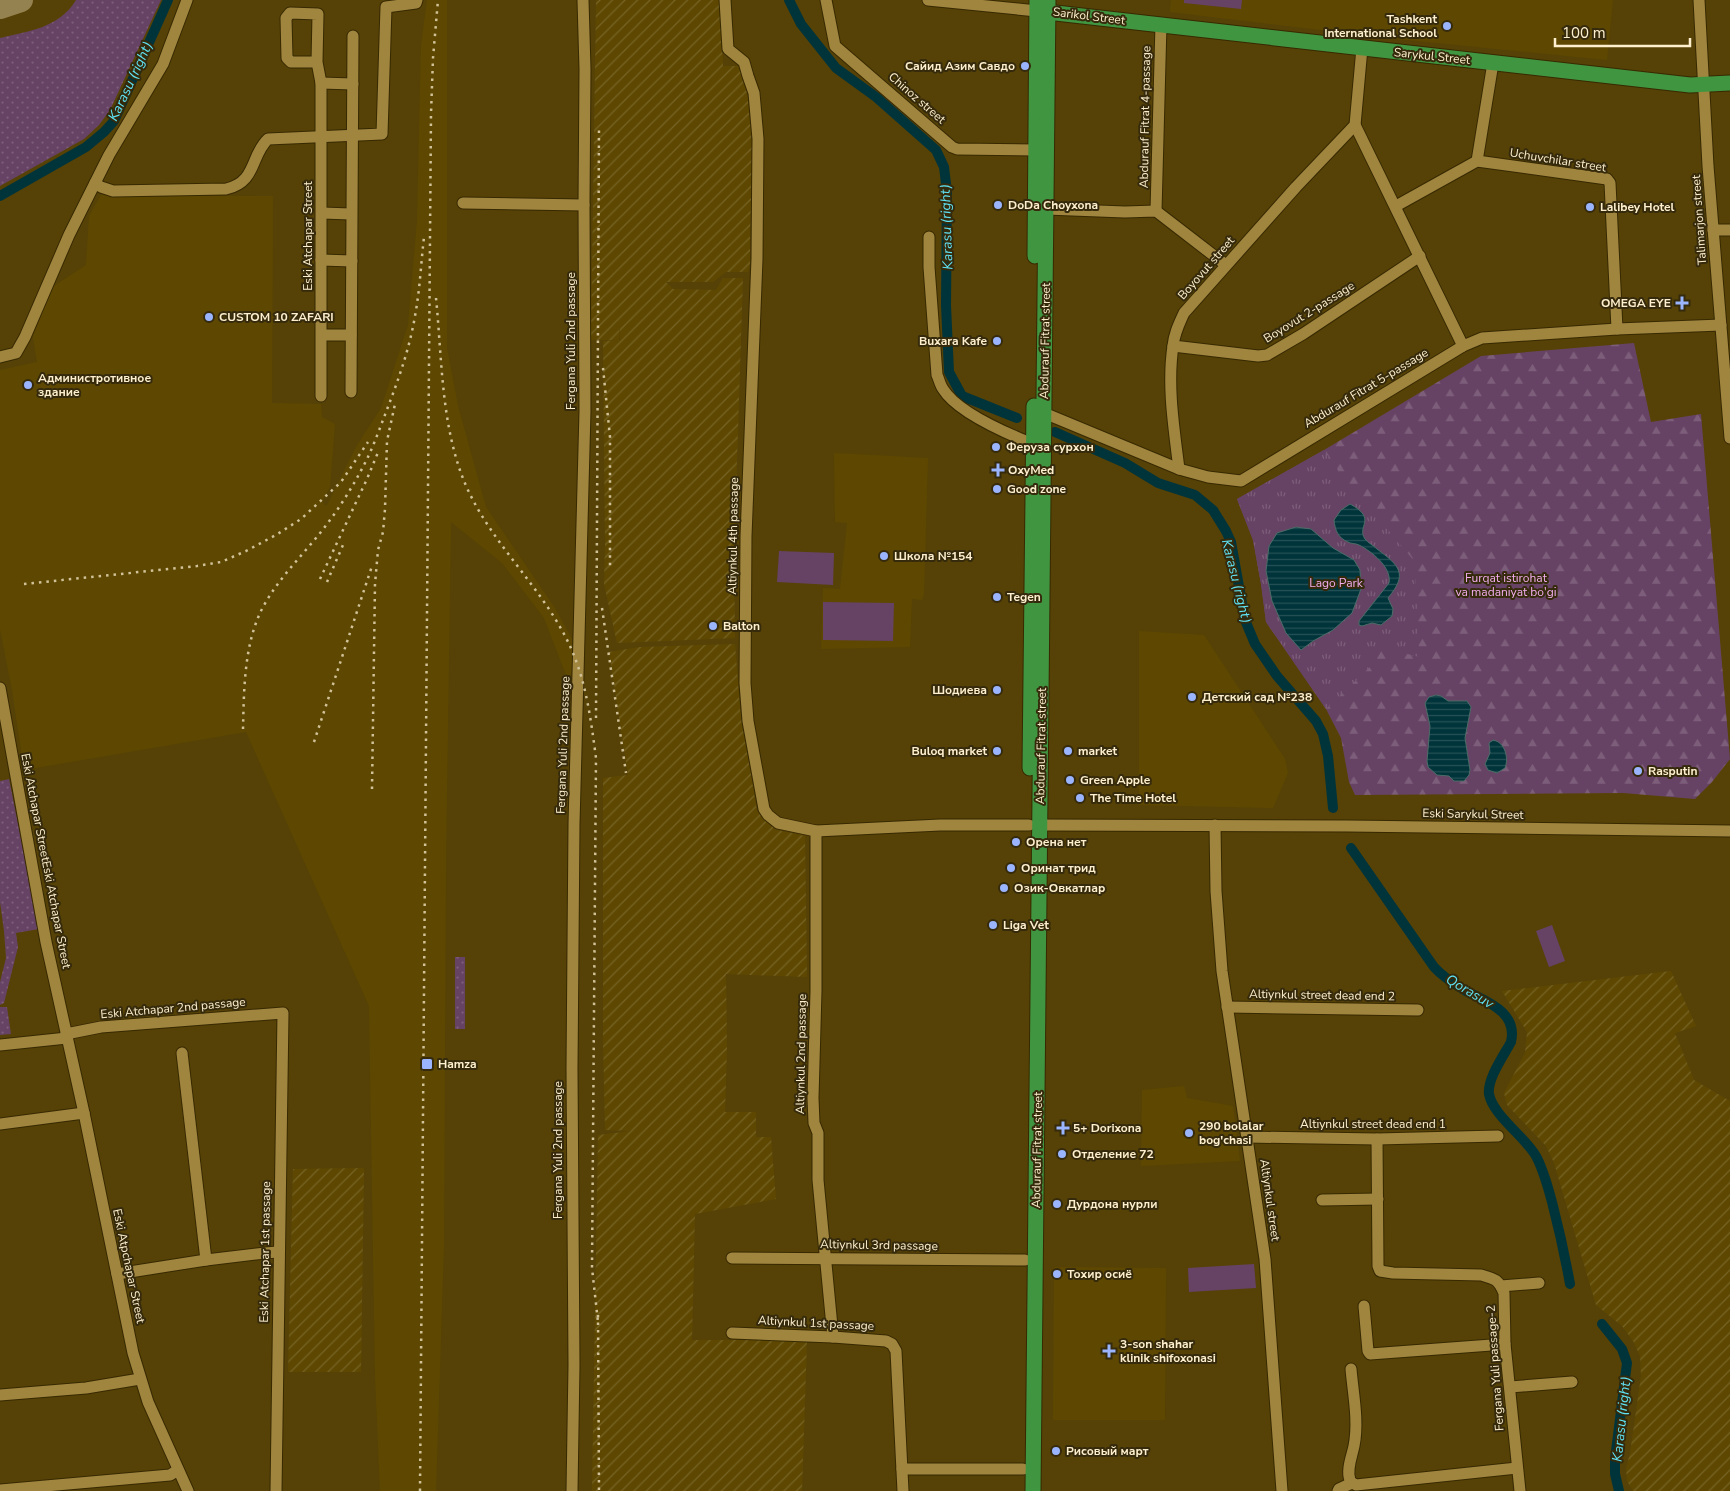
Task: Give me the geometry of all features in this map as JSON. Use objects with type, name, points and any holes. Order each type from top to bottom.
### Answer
[{"type":"main road","name":"Abdurauf Fitrat street","points":[[1041,208],[1036,150],[1043,6]]},
{"type":"main road","name":"Abdurauf Fitrat street","points":[[1023,1491],[1028,1468],[1037,438],[1040,414],[1043,6]]},
{"type":"main road","name":"Sarikol Street","points":[[1043,6],[1161,24]]},
{"type":"main road","name":"Sarykul Street","points":[[1161,24],[1493,63],[1704,85]]},
{"type":"main road","points":[[1704,85],[1730,83]]},
{"type":"main road","name":"Abdurauf Fitrat street","points":[[1028,1468],[1033,1491]]},
{"type":"street","points":[[0,357],[16,353],[26,337],[69,235],[109,155],[163,64],[187,0]]},
{"type":"street","points":[[95,183],[113,191],[226,189],[239,184],[249,175],[263,145],[268,140],[382,134],[386,6],[416,3],[417,0]]},
{"type":"street","name":"Fergana Yuli 2nd passage","points":[[572,1491],[574,1365],[572,1069],[574,824],[585,420],[585,69],[583,0]]},
{"type":"street","name":"Altiynkul 4th passage","points":[[724,0],[728,49],[744,62],[754,93],[758,139],[757,259],[746,543],[745,683],[748,722],[764,809],[778,823],[816,831],[940,825],[1215,825]]},
{"type":"street","name":"Chinoz street","points":[[826,0],[835,46],[952,147],[957,149],[1036,150]]},
{"type":"street","name":"Sarikol Street","points":[[928,0],[1043,6]]},
{"type":"street","name":"Talimarjon street","points":[[1699,0],[1713,230],[1730,438]]},
{"type":"street","name":"Eski Atchapar Street","points":[[317,62],[291,62],[287,58],[286,18],[290,13],[318,14],[317,62],[321,83],[321,396]]},
{"type":"street","name":"Abdurauf Fitrat 4-passage","points":[[1156,211],[1161,24]]},
{"type":"street","points":[[351,392],[353,36]]},
{"type":"street","points":[[1362,48],[1356,125],[1463,346]]},
{"type":"street","points":[[1396,206],[1477,162],[1493,63]]},
{"type":"street","points":[[321,83],[352,84]]},
{"type":"street","name":"Boyovut street","points":[[1179,468],[1171,401],[1173,346],[1184,313],[1296,187],[1356,125]]},
{"type":"street","name":"Uchuvchilar street","points":[[1477,162],[1607,179],[1610,183],[1617,329]]},
{"type":"street","points":[[463,204],[584,205]]},
{"type":"street","points":[[1041,208],[1125,212],[1156,211],[1226,265]]},
{"type":"street","points":[[322,213],[351,214]]},
{"type":"street","points":[[1713,230],[1730,230]]},
{"type":"street","points":[[929,237],[929,267],[937,375],[943,390],[959,406],[1011,435],[1037,438]]},
{"type":"street","name":"Boyovut 2-passage","points":[[1173,346],[1258,356],[1266,355],[1303,334],[1420,256]]},
{"type":"street","points":[[321,260],[352,261]]},
{"type":"street","name":"Abdurauf Fitrat 5-passage","points":[[1040,414],[1179,468],[1208,477],[1241,481],[1463,346],[1482,338],[1617,329],[1721,325]]},
{"type":"street","points":[[322,336],[351,335]]},
{"type":"street","name":"Eski Atchapar StreetEski Atchapar Street","points":[[0,688],[46,942],[66,1036]]},
{"type":"street","name":"Eski Sarykul Street","points":[[1215,825],[1730,831]]},
{"type":"street","name":"Altiynkul street","points":[[1215,825],[1216,891],[1222,971],[1265,1259],[1282,1491]]},
{"type":"street","name":"Altiynkul 2nd passage","points":[[816,831],[816,991],[812,1098],[814,1124],[818,1133],[818,1180],[832,1337]]},
{"type":"street","name":"Altiynkul street dead end 2","points":[[1227,1007],[1418,1010]]},
{"type":"street","name":"Eski Atchapar 2nd passage","points":[[0,1045],[66,1036],[101,1027],[283,1013]]},
{"type":"street","name":"Eski Atchapar 1st passage","points":[[276,1491],[283,1013]]},
{"type":"street","name":"Eski Atpchapar Street","points":[[66,1036],[84,1113],[133,1353],[140,1379],[188,1491]]},
{"type":"street","points":[[182,1054],[206,1260]]},
{"type":"street","points":[[0,1124],[84,1113]]},
{"type":"street","name":"Altiynkul street dead end 1","points":[[1247,1137],[1377,1139],[1498,1136]]},
{"type":"street","points":[[1377,1139],[1378,1266],[1380,1271],[1481,1276],[1495,1278],[1501,1286],[1539,1284]]},
{"type":"street","points":[[1322,1200],[1378,1200]]},
{"type":"street","points":[[117,1274],[206,1260],[278,1252]]},
{"type":"street","name":"Altiynkul 3rd passage","points":[[732,1258],[1030,1261]]},
{"type":"street","name":"Fergana Yuli passage-2","points":[[1501,1286],[1504,1293],[1505,1344],[1520,1491]]},
{"type":"street","points":[[1364,1306],[1370,1354],[1505,1344]]},
{"type":"street","name":"Altiynkul 1st passage","points":[[732,1333],[832,1337],[886,1341],[892,1344],[896,1351],[904,1491]]},
{"type":"street","points":[[1351,1369],[1355,1415],[1354,1444],[1350,1462],[1350,1479],[1352,1483]]},
{"type":"street","points":[[0,1395],[86,1388],[140,1379]]},
{"type":"street","points":[[1510,1387],[1572,1382]]},
{"type":"street","points":[[902,1469],[1028,1468]]},
{"type":"street","points":[[1338,1491],[1339,1488],[1352,1483],[1356,1485],[1517,1468]]},
{"type":"street","points":[[0,1490],[84,1487],[170,1475],[178,1470]]},
{"type":"shaded area","points":[[427,0],[447,0],[447,348],[458,406],[486,507],[555,608],[573,641],[571,688],[544,618],[502,563],[451,522],[446,859],[444,1245],[436,1491],[380,1491],[375,1375],[369,1006],[246,732],[24,770],[12,690],[0,629],[0,370],[37,362],[33,337],[51,288],[86,265],[89,216],[101,195],[273,196],[272,403],[321,404],[322,417],[335,424],[330,487],[322,501],[324,506],[327,505],[356,447],[381,408],[408,325],[417,221],[421,46]]},
{"type":"shaded area","points":[[596,0],[720,0],[723,66],[740,66],[741,73],[745,73],[753,149],[750,263],[748,272],[726,272],[713,282],[666,282],[673,289],[716,290],[723,278],[743,278],[734,551],[735,638],[617,643],[604,584],[603,341],[620,340],[620,323],[619,340],[591,340]]},
{"type":"shaded area","name":"Tashkent International School","points":[[1171,0],[1613,0],[1607,60],[1397,39],[1170,12]]},
{"type":"shaded area","name":"Школа №154","points":[[834,453],[928,458],[924,594],[922,600],[912,599],[910,647],[821,649],[823,588],[840,589],[847,523],[835,522]]},
{"type":"shaded area","name":"Детский сад №238","points":[[1139,631],[1204,635],[1285,759],[1288,773],[1273,808],[1139,805]]},
{"type":"shaded area","points":[[735,644],[740,709],[757,811],[776,830],[805,836],[807,977],[726,974],[727,1046],[725,1112],[756,1112],[756,1137],[771,1137],[776,1199],[695,1214],[692,1340],[807,1340],[802,1491],[592,1491],[598,1135],[632,1131],[605,1130],[603,778],[628,775],[609,652],[640,647]]},
{"type":"shaded area","points":[[1671,971],[1696,1026],[1675,1033],[1694,1080],[1730,1101],[1730,1491],[1633,1491],[1627,1481],[1626,1468],[1630,1453],[1641,1376],[1640,1356],[1633,1341],[1622,1326],[1596,1305],[1554,1163],[1546,1146],[1507,1105],[1504,1093],[1525,1053],[1527,1032],[1502,991]]},
{"type":"shaded area","name":"290 bolalar bog'chasi","points":[[1184,1086],[1187,1098],[1233,1106],[1240,1161],[1141,1166],[1142,1090]]},
{"type":"shaded area","points":[[364,1168],[361,1372],[288,1372],[293,1169]]},
{"type":"shaded area","name":"3-son shahar klinik shifoxonasi","points":[[1054,1267],[1166,1268],[1165,1420],[1053,1420]]},
{"type":"green space","points":[[76,0],[161,0],[110,110],[99,125],[84,139],[0,186],[0,38],[42,27],[52,22],[61,17]]},
{"type":"green space","points":[[1184,0],[1242,0],[1241,9],[1184,3]]},
{"type":"green space","name":"Furqat istirohat va madaniyat bo'gi","points":[[1634,343],[1651,422],[1701,414],[1730,759],[1712,782],[1695,799],[1623,793],[1355,795],[1349,782],[1341,738],[1326,709],[1266,622],[1253,540],[1237,499],[1324,450],[1481,356]]},
{"type":"green space","name":"Lago Park","points":[[1324,450],[1333,464],[1415,562],[1419,657],[1377,646],[1370,667],[1326,709],[1266,622],[1253,540],[1237,499]]},
{"type":"green space","points":[[779,551],[834,553],[833,585],[777,582]]},
{"type":"green space","points":[[823,602],[894,603],[893,641],[823,640]]},
{"type":"green space","points":[[9,779],[39,929],[16,933],[18,947],[4,1003],[0,1005],[0,982],[6,958],[0,902],[0,781]]},
{"type":"green space","points":[[1552,925],[1565,961],[1549,967],[1536,931]]},
{"type":"green space","points":[[455,957],[465,957],[465,1029],[455,1029]]},
{"type":"green space","points":[[0,1007],[7,1007],[11,1034],[0,1035]]},
{"type":"green space","points":[[1254,1264],[1256,1288],[1189,1292],[1188,1268]]},
{"type":"water","points":[[1350,504],[1358,509],[1365,518],[1363,534],[1365,539],[1391,560],[1399,571],[1398,583],[1388,598],[1393,609],[1392,616],[1381,625],[1372,623],[1359,625],[1359,621],[1389,583],[1389,577],[1384,566],[1375,555],[1359,545],[1350,543],[1338,533],[1334,520],[1341,510]]},
{"type":"water","points":[[1296,527],[1311,529],[1333,548],[1354,560],[1360,570],[1361,589],[1352,613],[1333,630],[1301,650],[1286,633],[1272,601],[1266,571],[1269,546],[1277,533]]},
{"type":"water","points":[[1436,695],[1448,701],[1467,701],[1471,707],[1465,738],[1470,770],[1469,775],[1464,781],[1454,781],[1449,776],[1437,775],[1428,767],[1430,726],[1425,703],[1429,697]]},
{"type":"water","points":[[1493,740],[1503,747],[1506,755],[1505,768],[1497,773],[1488,770],[1485,764],[1490,753],[1489,743]]},
{"type":"waterway","name":"Karasu (right)","points":[[0,196],[86,147],[114,121],[168,0]]},
{"type":"waterway","name":"Karasu (right)","points":[[789,0],[801,24],[836,68],[876,97],[936,150],[944,167],[947,192],[946,305],[949,372],[962,396],[1017,418]]},
{"type":"waterway","name":"Karasu (right)","points":[[1055,432],[1125,463],[1158,483],[1195,495],[1213,510],[1231,542],[1245,620],[1255,644],[1277,676],[1316,721],[1323,734],[1328,756],[1333,808]]},
{"type":"waterway","name":"Qorasuv","points":[[1351,848],[1434,967],[1453,983],[1499,1009],[1510,1023],[1512,1032],[1511,1042],[1493,1074],[1489,1094],[1503,1119],[1526,1143],[1537,1158],[1555,1212],[1570,1284]]},
{"type":"waterway","name":"Karasu (right)","points":[[1602,1324],[1622,1349],[1627,1363],[1615,1459],[1615,1474],[1619,1491]]},
{"type":"taxiway","points":[[0,7],[21,0]]},
{"type":"railway","points":[[420,1491],[431,114],[438,0]]},
{"type":"railway","points":[[596,718],[599,127]]},
{"type":"railway","points":[[243,729],[246,666],[252,636],[263,607],[275,588],[323,529],[350,490],[371,450],[393,394],[406,356],[412,329],[418,296],[424,237]]},
{"type":"railway","points":[[436,298],[441,367],[447,414],[456,459],[464,481],[486,522],[540,595],[564,634],[582,679],[591,725],[596,758],[592,1268],[598,1322]]},
{"type":"railway","points":[[603,368],[610,437],[610,569]]},
{"type":"railway","points":[[372,789],[375,584],[378,550],[383,532],[385,509],[387,441],[395,404]]},
{"type":"railway","points":[[24,584],[221,562],[276,535],[301,519],[341,482],[368,442]]},
{"type":"railway","points":[[320,579],[379,450]]},
{"type":"railway","points":[[327,582],[343,545]]},
{"type":"railway","points":[[314,742],[372,566]]},
{"type":"railway","points":[[602,608],[626,773]]},
{"type":"railway","points":[[598,1315],[599,1491]]},
{"type":"place","name":"Tashkent International School","points":[[1447,26]]},
{"type":"place","name":"Сайид Азим Савдо","points":[[1025,66]]},
{"type":"place","name":"DoDa Choyxona","points":[[998,205]]},
{"type":"place","name":"Lalibey Hotel","points":[[1590,207]]},
{"type":"place","name":"OMEGA EYE","points":[[1682,303]]},
{"type":"place","name":"CUSTOM 10 ZAFARI","points":[[209,317]]},
{"type":"place","name":"Buxara Kafe","points":[[997,341]]},
{"type":"place","name":"Администротивное здание","points":[[28,385]]},
{"type":"place","name":"Феруза сурхон","points":[[996,447]]},
{"type":"place","name":"OxyMed","points":[[998,470]]},
{"type":"place","name":"Good zone","points":[[997,489]]},
{"type":"place","name":"Школа №154","points":[[884,556]]},
{"type":"place","name":"Tegen","points":[[997,597]]},
{"type":"place","name":"Balton","points":[[713,626]]},
{"type":"place","name":"Шодиева","points":[[997,690]]},
{"type":"place","name":"Детский сад №238","points":[[1192,697]]},
{"type":"place","name":"Buloq market","points":[[997,751]]},
{"type":"place","name":"market","points":[[1068,751]]},
{"type":"place","name":"Rasputin","points":[[1638,771]]},
{"type":"place","name":"Green Apple","points":[[1070,780]]},
{"type":"place","name":"The Time Hotel","points":[[1080,798]]},
{"type":"place","name":"Орена нет","points":[[1016,842]]},
{"type":"place","name":"Оринат трид","points":[[1011,868]]},
{"type":"place","name":"Озик-Овкатлар","points":[[1004,888]]},
{"type":"place","name":"Liga Vet","points":[[993,925]]},
{"type":"place","name":"Hamza","points":[[427,1064]]},
{"type":"place","name":"5+ Dorixona","points":[[1063,1128]]},
{"type":"place","name":"290 bolalar bog'chasi","points":[[1189,1133]]},
{"type":"place","name":"Отделение 72","points":[[1062,1154]]},
{"type":"place","name":"Дурдона нурли","points":[[1057,1204]]},
{"type":"place","name":"Тохир осиё","points":[[1057,1274]]},
{"type":"place","name":"3-son shahar klinik shifoxonasi","points":[[1109,1351]]},
{"type":"place","name":"Рисовый март","points":[[1056,1451]]}]
